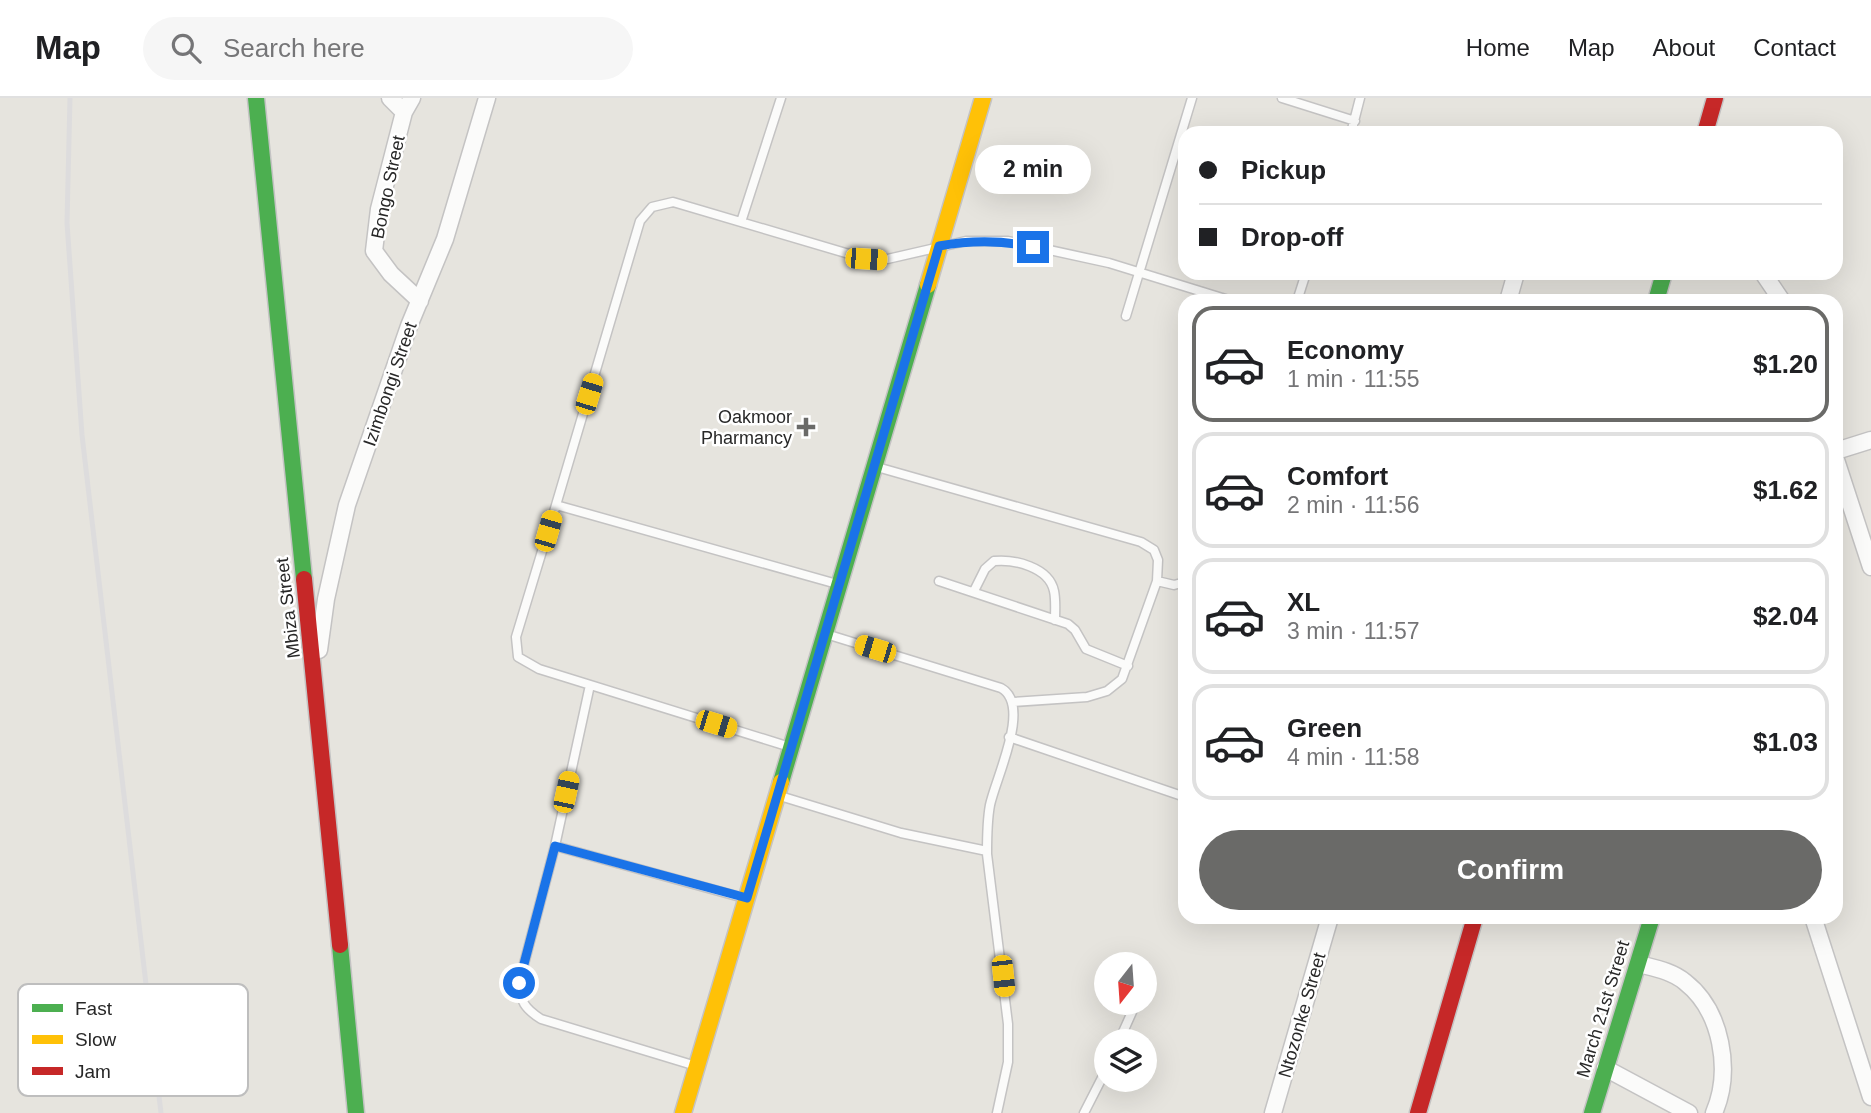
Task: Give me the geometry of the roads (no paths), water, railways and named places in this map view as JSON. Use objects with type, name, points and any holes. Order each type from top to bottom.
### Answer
[{"type":"street","name":"Mbiza Street","points":[[256,98],[356,1113]]},
{"type":"street","points":[[390,98],[408,105]]},
{"type":"street","name":"Izimbongi Street","points":[[315,676],[326,598],[347,505],[445,239],[486,98]]},
{"type":"street","points":[[684,1113],[983,98]]},
{"type":"street","points":[[1707,126],[1715,98]]},
{"type":"street","name":"Bongo Street","points":[[408,105],[379,209],[374,251],[391,274],[420,301]]},
{"type":"street","points":[[1843,450],[1871,440]]},
{"type":"street","points":[[1843,481],[1871,567]]},
{"type":"street","name":"Ntozonke Street","points":[[1273,1113],[1328,924]]},
{"type":"street","points":[[1418,1113],[1473,924]]},
{"type":"street","name":"March 21st Street","points":[[1591,1113],[1650,924]]},
{"type":"street","points":[[1815,924],[1871,1097]]},
{"type":"street","points":[[1639,964],[1682,979],[1710,1015],[1724,1066],[1723,1086],[1714,1113]]},
{"type":"street","points":[[1605,1068],[1689,1113]]},
{"type":"lane","points":[[741,222],[781,98]]},
{"type":"lane","points":[[1183,126],[1192,98]]},
{"type":"lane","points":[[1282,98],[1355,121]]},
{"type":"lane","points":[[1353,126],[1360,98]]},
{"type":"lane","points":[[1126,316],[1178,142]]},
{"type":"lane","points":[[791,748],[539,669],[523,660],[516,652],[516,637],[640,221],[646,212],[659,203],[673,202],[866,259],[883,260],[966,241],[1008,242],[1109,263],[1209,294]]},
{"type":"lane","points":[[874,466],[1141,542],[1154,550],[1158,559],[1157,581],[1122,679],[1107,691],[1087,696],[1014,702]]},
{"type":"lane","points":[[556,505],[839,584]]},
{"type":"lane","points":[[974,591],[985,569],[993,561],[1020,563],[1044,575],[1051,582],[1054,590],[1055,620]]},
{"type":"lane","points":[[939,581],[1055,620],[1075,630],[1086,649],[1128,666]]},
{"type":"lane","points":[[1157,581],[1178,583]]},
{"type":"lane","points":[[825,634],[1001,688],[1009,693],[1014,702],[1014,719],[991,804],[987,851],[1009,1034],[1008,1062],[997,1113]]},
{"type":"lane","points":[[590,685],[555,846],[519,983],[521,1001],[526,1009],[541,1019],[697,1067]]},
{"type":"lane","points":[[1009,737],[1178,795]]},
{"type":"lane","points":[[777,795],[901,833],[987,851]]},
{"type":"lane","points":[[555,846],[747,898]]},
{"type":"lane","points":[[1084,1113],[1095,1092]]},
{"type":"railway","points":[[70,98],[67,223],[82,435],[146,984]]},
{"type":"railway","points":[[159,1096],[161,1113]]},
{"type":"place","name":"Oakmoor Pharmancy","points":[[806,427]]}]
